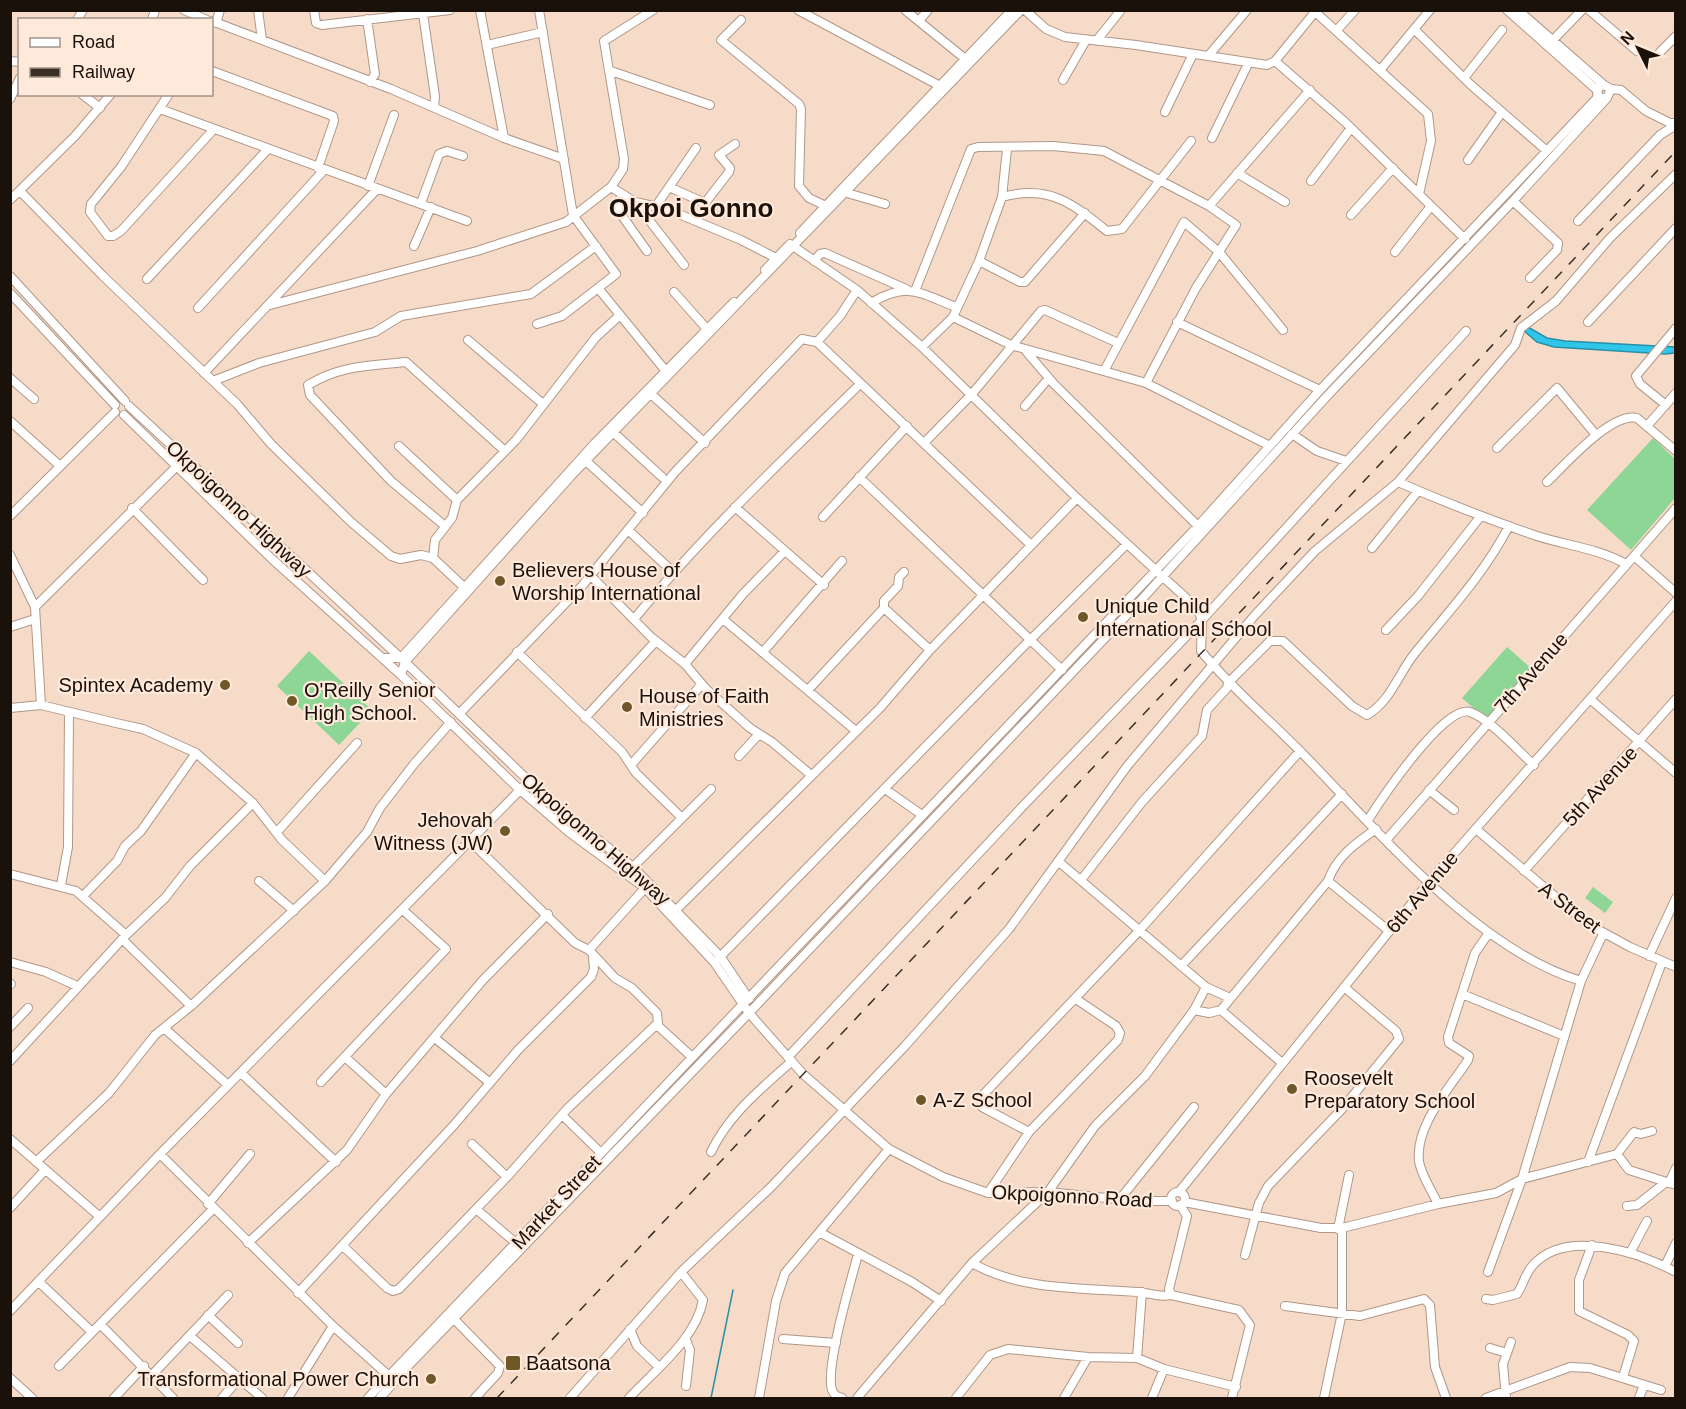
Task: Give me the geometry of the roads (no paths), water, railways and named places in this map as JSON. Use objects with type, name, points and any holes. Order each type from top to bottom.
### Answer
[{"type":"street","points":[[184,10],[203,18]]},
{"type":"street","points":[[258,10],[262,40]]},
{"type":"street","points":[[314,10],[316,23],[322,25],[450,10]]},
{"type":"street","points":[[480,10],[504,138]]},
{"type":"street","points":[[537,324],[562,316],[616,274],[573,215],[539,10]]},
{"type":"street","points":[[270,305],[477,251],[556,226],[566,222],[592,203],[611,186],[623,169],[624,159],[611,71],[604,41],[653,10]]},
{"type":"street","points":[[798,10],[940,86]]},
{"type":"street","points":[[904,10],[968,61]]},
{"type":"street","points":[[919,21],[928,10]]},
{"type":"street","points":[[466,589],[613,432],[792,246],[847,193],[1012,10]]},
{"type":"street","points":[[401,675],[403,660],[665,370],[776,258],[792,246],[826,206],[940,86],[1023,10],[1051,33],[1086,40],[1209,56],[1259,66],[1275,61],[1314,11],[1381,69],[1430,118],[1431,141],[1419,194]]},
{"type":"street","points":[[1097,40],[1121,10]]},
{"type":"street","points":[[1209,56],[1247,10]]},
{"type":"street","points":[[1338,30],[1355,10]]},
{"type":"street","points":[[1381,69],[1430,10]]},
{"type":"street","points":[[1507,10],[1603,92],[1621,90],[1646,111],[1676,124]]},
{"type":"street","points":[[1518,10],[1603,92]]},
{"type":"street","points":[[1552,41],[1582,10]]},
{"type":"street","points":[[1589,10],[1637,51]]},
{"type":"street","points":[[423,14],[435,96],[434,107]]},
{"type":"street","points":[[367,19],[375,74],[370,82]]},
{"type":"street","points":[[741,20],[721,40],[799,104],[801,109],[799,186],[809,198],[826,206]]},
{"type":"street","points":[[213,22],[434,107],[504,138],[564,159]]},
{"type":"street","points":[[1414,29],[1464,78],[1546,151]]},
{"type":"street","points":[[1464,78],[1502,30]]},
{"type":"street","points":[[487,45],[543,32]]},
{"type":"street","points":[[1660,52],[1676,36]]},
{"type":"street","points":[[1063,80],[1086,40]]},
{"type":"street","points":[[1165,112],[1193,54]]},
{"type":"street","points":[[1275,61],[1351,128],[1465,239]]},
{"type":"street","points":[[1212,138],[1248,63]]},
{"type":"street","points":[[198,308],[321,169],[334,121],[333,116],[213,71]]},
{"type":"street","points":[[611,71],[710,105]]},
{"type":"street","points":[[10,99],[18,82]]},
{"type":"street","points":[[1209,206],[1310,90]]},
{"type":"street","name":"Market Street","points":[[368,1398],[1062,670],[1198,526],[1320,390],[1603,92]]},
{"type":"street","name":"Market Street","points":[[380,1398],[1162,577],[1292,434],[1513,201],[1603,92]]},
{"type":"street","points":[[85,96],[100,108]]},
{"type":"street","points":[[10,200],[109,96]]},
{"type":"street","points":[[169,96],[121,167],[91,204],[90,212],[108,236],[121,231],[214,129]]},
{"type":"street","points":[[160,110],[467,221]]},
{"type":"street","points":[[1468,160],[1502,112]]},
{"type":"street","points":[[368,186],[394,115]]},
{"type":"street","points":[[1578,221],[1660,135],[1676,124]]},
{"type":"street","points":[[1311,182],[1351,128]]},
{"type":"street","points":[[1002,197],[1021,191],[1044,194],[1068,201],[1107,231],[1122,229],[1191,141]]},
{"type":"street","points":[[669,187],[705,203],[729,172],[730,168],[719,155],[735,144]]},
{"type":"street","points":[[915,291],[971,149],[1053,146],[1104,151],[1209,206],[1236,225],[1177,322],[1146,383]]},
{"type":"street","points":[[656,206],[696,148]]},
{"type":"street","points":[[922,347],[953,317],[979,261],[1002,197],[1007,148]]},
{"type":"street","points":[[147,279],[268,149]]},
{"type":"street","points":[[421,203],[439,154],[447,151],[464,156]]},
{"type":"street","points":[[1351,215],[1393,168]]},
{"type":"street","points":[[1238,172],[1285,202]]},
{"type":"street","points":[[570,1398],[681,1272],[771,1187],[905,1046],[989,951],[1128,765],[1255,615],[1315,551],[1398,482],[1515,345],[1521,328],[1556,301],[1610,238],[1676,174]]},
{"type":"street","points":[[611,186],[635,202],[656,206],[741,240],[776,258]]},
{"type":"street","points":[[204,373],[377,189]]},
{"type":"street","points":[[20,191],[103,276],[213,381],[298,470],[391,556],[400,559],[422,555],[433,558],[466,589]]},
{"type":"street","points":[[847,193],[885,204]]},
{"type":"street","points":[[623,195],[618,202],[618,210],[647,251]]},
{"type":"street","points":[[1513,201],[1558,243],[1557,250],[1530,278]]},
{"type":"street","points":[[635,202],[684,265]]},
{"type":"street","points":[[1395,252],[1431,206]]},
{"type":"street","points":[[414,246],[431,207]]},
{"type":"street","points":[[979,261],[1020,282],[1025,282],[1085,213]]},
{"type":"street","points":[[1104,371],[1184,222],[1219,252],[1283,330]]},
{"type":"street","points":[[1588,322],[1676,228]]},
{"type":"street","points":[[213,381],[259,363],[375,332],[401,316],[531,294],[596,246]]},
{"type":"street","points":[[792,246],[857,290],[922,347],[1126,545],[1197,608],[1202,620],[1201,651],[1213,666],[1429,882],[1488,934],[1551,972],[1581,981]]},
{"type":"street","points":[[814,261],[820,254],[825,253],[906,289],[956,307]]},
{"type":"street","name":"Okpoigonno Highway","points":[[10,276],[127,403],[403,660],[555,806],[633,867],[676,910],[747,999],[758,1003]]},
{"type":"street","points":[[598,288],[665,370]]},
{"type":"street","points":[[871,303],[891,291],[906,289]]},
{"type":"street","points":[[817,342],[840,316],[857,290]]},
{"type":"street","points":[[674,292],[706,328]]},
{"type":"street","points":[[10,293],[115,408],[124,415],[128,413],[127,403],[120,400],[115,408],[10,516]]},
{"type":"street","points":[[925,442],[972,394],[1038,314],[1045,310],[1118,343]]},
{"type":"street","points":[[433,558],[435,540],[457,509],[458,500],[523,432],[596,337],[619,316]]},
{"type":"street","points":[[953,317],[1011,345],[1146,383],[1270,446]]},
{"type":"street","points":[[1177,322],[1320,390]]},
{"type":"street","points":[[1666,405],[1636,376],[1650,355],[1676,328]]},
{"type":"street","points":[[711,1152],[727,1123],[790,1059],[1014,815],[1202,620],[1466,331]]},
{"type":"street","points":[[459,714],[591,576],[610,549],[643,513],[675,471],[705,443],[802,339],[817,342],[1031,545]]},
{"type":"street","points":[[468,340],[543,404]]},
{"type":"street","points":[[1024,349],[1048,378],[1198,526]]},
{"type":"street","points":[[445,526],[391,481],[310,395],[308,385],[328,373],[344,368],[406,362],[504,451]]},
{"type":"street","points":[[10,378],[33,399]]},
{"type":"street","points":[[1025,406],[1048,378]]},
{"type":"street","points":[[635,618],[673,572],[735,507],[860,384]]},
{"type":"street","points":[[1497,448],[1557,388],[1596,435]]},
{"type":"street","points":[[1647,426],[1676,393]]},
{"type":"street","points":[[651,394],[705,443]]},
{"type":"street","name":"Okpoigonno Highway","points":[[124,415],[272,559],[382,657],[520,790],[570,833],[645,888],[717,959]]},
{"type":"street","points":[[1547,482],[1596,435],[1625,418],[1637,418],[1676,451]]},
{"type":"street","points":[[10,420],[59,465]]},
{"type":"street","points":[[823,517],[907,426]]},
{"type":"street","points":[[613,432],[662,477]]},
{"type":"street","points":[[1292,434],[1317,451],[1346,461]]},
{"type":"street","points":[[399,446],[458,500]]},
{"type":"street","points":[[586,461],[643,513]]},
{"type":"street","points":[[35,607],[132,508],[177,466]]},
{"type":"street","points":[[859,477],[1062,670]]},
{"type":"street","points":[[1398,482],[1480,517],[1608,554],[1626,564]]},
{"type":"street","points":[[1372,549],[1418,491]]},
{"type":"street","points":[[676,910],[856,731],[983,594],[1077,498]]},
{"type":"street","points":[[735,507],[824,585]]},
{"type":"street","points":[[132,508],[203,580]]},
{"type":"street","name":"7th Avenue","points":[[1387,839],[1676,508]]},
{"type":"street","points":[[1386,630],[1418,596],[1480,517]]},
{"type":"street","points":[[1080,880],[1142,802],[1202,736],[1207,710],[1227,688],[1228,683],[1270,641],[1278,639],[1352,706],[1367,715],[1388,695],[1413,655],[1459,602],[1494,555],[1509,526]]},
{"type":"street","points":[[628,531],[673,572]]},
{"type":"street","points":[[717,959],[1030,639],[1126,545]]},
{"type":"street","points":[[685,664],[724,620],[743,594],[784,552]]},
{"type":"street","points":[[10,555],[35,607],[41,705]]},
{"type":"street","points":[[1634,556],[1676,593]]},
{"type":"street","points":[[763,652],[824,585],[842,561]]},
{"type":"street","points":[[808,690],[884,608],[884,602],[898,586],[899,577],[904,572]]},
{"type":"street","points":[[591,576],[656,641],[685,664],[702,684],[759,734],[811,775]]},
{"type":"street","name":"6th Avenue","points":[[1172,1201],[1174,1194],[1179,1192],[1429,882],[1676,601]]},
{"type":"street","points":[[884,608],[930,650]]},
{"type":"street","points":[[10,627],[35,619]]},
{"type":"street","points":[[724,620],[856,731]]},
{"type":"street","points":[[585,718],[656,641]]},
{"type":"street","points":[[517,652],[622,752],[631,765],[681,817]]},
{"type":"street","points":[[382,657],[403,660]]},
{"type":"street","points":[[631,765],[702,684]]},
{"type":"street","name":"5th Avenue","points":[[1524,871],[1676,699]]},
{"type":"street","points":[[1591,700],[1676,773]]},
{"type":"street","points":[[10,708],[41,705],[143,729],[196,753],[253,803],[282,840],[325,881]]},
{"type":"street","points":[[1368,820],[1395,778],[1437,730],[1450,719],[1466,711],[1487,723],[1534,765]]},
{"type":"street","points":[[61,885],[68,847],[69,712]]},
{"type":"street","points":[[36,1162],[109,1093],[149,1042],[325,881],[366,832],[380,808],[414,764],[451,722]]},
{"type":"street","points":[[739,756],[759,734]]},
{"type":"street","points":[[277,832],[357,743]]},
{"type":"street","points":[[1029,1132],[981,1107],[982,1096],[1138,932],[1300,751]]},
{"type":"street","points":[[83,896],[117,861],[125,846],[141,831],[196,753]]},
{"type":"street","points":[[10,1311],[40,1283],[99,1216],[529,781]]},
{"type":"street","points":[[633,867],[711,789]]},
{"type":"street","points":[[885,789],[922,815]]},
{"type":"street","points":[[1429,790],[1454,810]]},
{"type":"street","points":[[1181,966],[1342,794]]},
{"type":"street","points":[[10,1061],[77,986],[165,898],[190,866],[253,803]]},
{"type":"street","points":[[1194,1010],[1209,1013],[1221,1010],[1328,881],[1331,871],[1344,854],[1376,829]]},
{"type":"street","name":"A Street","points":[[1476,829],[1563,905],[1603,934],[1676,967]]},
{"type":"street","points":[[344,1247],[393,1292],[399,1289],[507,1177],[562,1115],[657,1025],[657,1013],[632,988],[615,978],[591,954],[575,943],[548,914],[471,842]]},
{"type":"street","points":[[1058,861],[1138,932],[1206,987],[1230,998]]},
{"type":"street","points":[[10,874],[61,885],[83,896],[191,1006]]},
{"type":"street","points":[[259,881],[294,911]]},
{"type":"street","points":[[1328,881],[1389,931]]},
{"type":"street","points":[[591,954],[645,888]]},
{"type":"street","points":[[1649,956],[1676,898]]},
{"type":"street","points":[[321,1082],[446,949],[403,910]]},
{"type":"street","points":[[249,1244],[336,1162],[386,1094],[436,1039],[483,980],[548,914]]},
{"type":"street","points":[[1438,1204],[1419,1163],[1419,1147],[1425,1127],[1468,1060],[1469,1056],[1449,1043],[1475,953],[1488,934]]},
{"type":"street","points":[[1488,1272],[1522,1179],[1581,981],[1603,934]]},
{"type":"street","points":[[298,1293],[344,1247],[518,1050],[591,977],[594,969],[591,954]]},
{"type":"street","points":[[10,962],[46,972],[77,986]]},
{"type":"street","points":[[1588,1162],[1662,962]]},
{"type":"street","points":[[857,1398],[942,1301],[972,1263],[1048,1192],[1080,1145],[1144,1076],[1194,1010],[1206,987]]},
{"type":"street","points":[[1245,1255],[1259,1203],[1268,1186],[1342,1109],[1399,1039],[1396,1031],[1344,987]]},
{"type":"street","points":[[1462,994],[1564,1036]]},
{"type":"street","points":[[745,1015],[747,999]]},
{"type":"street","points":[[988,1193],[1029,1132],[1118,1040],[1120,1034],[1116,1026],[1076,999]]},
{"type":"street","points":[[10,1027],[28,1008]]},
{"type":"street","points":[[1221,1010],[1282,1063]]},
{"type":"street","name":"Okpoigonno Road","points":[[745,1015],[843,1110],[890,1149],[943,1178],[988,1193],[1048,1192],[1172,1201]]},
{"type":"street","points":[[657,1025],[692,1057]]},
{"type":"street","points":[[164,1028],[228,1085]]},
{"type":"street","points":[[436,1039],[489,1082]]},
{"type":"street","points":[[345,1057],[386,1094]]},
{"type":"street","points":[[241,1073],[336,1162]]},
{"type":"street","points":[[1120,1199],[1194,1107]]},
{"type":"street","points":[[562,1115],[601,1153]]},
{"type":"street","points":[[1172,1201],[1257,1217],[1340,1228],[1438,1204],[1496,1193],[1522,1179],[1617,1154],[1634,1132],[1641,1134],[1652,1131]]},
{"type":"street","points":[[10,1139],[99,1216]]},
{"type":"street","points":[[472,1144],[507,1177]]},
{"type":"street","points":[[759,1398],[776,1301],[785,1273],[890,1149]]},
{"type":"street","points":[[160,1154],[298,1293],[389,1376]]},
{"type":"street","points":[[59,1366],[210,1206],[250,1154]]},
{"type":"street","points":[[1617,1154],[1629,1170],[1670,1184]]},
{"type":"street","points":[[1627,1206],[1637,1205],[1670,1184],[1676,1168]]},
{"type":"street","points":[[10,1208],[45,1170]]},
{"type":"street","points":[[1324,1398],[1342,1313],[1340,1228],[1349,1175]]},
{"type":"street","points":[[1171,1295],[1169,1289],[1187,1216],[1182,1204],[1184,1196],[1179,1192]]},
{"type":"street","points":[[476,1209],[517,1244]]},
{"type":"street","points":[[1630,1253],[1647,1221]]},
{"type":"street","points":[[821,1233],[912,1282],[942,1301]]},
{"type":"street","points":[[1665,1266],[1676,1243]]},
{"type":"street","points":[[1592,1245],[1579,1280],[1579,1311],[1628,1335],[1634,1341],[1623,1377]]},
{"type":"street","points":[[1486,1299],[1493,1300],[1517,1294],[1533,1264],[1549,1254],[1592,1245],[1630,1253],[1676,1272]]},
{"type":"street","points":[[842,1398],[836,1397],[832,1391],[836,1343],[858,1254]]},
{"type":"street","points":[[972,1263],[994,1276],[1074,1289],[1142,1292],[1165,1297],[1171,1295],[1239,1310],[1247,1316],[1250,1324],[1232,1398]]},
{"type":"street","points":[[629,1398],[686,1340],[697,1318],[703,1300],[681,1272]]},
{"type":"street","points":[[40,1283],[92,1332]]},
{"type":"street","points":[[1137,1358],[1142,1292]]},
{"type":"street","points":[[153,1375],[228,1295]]},
{"type":"street","points":[[1285,1306],[1360,1316],[1420,1299],[1428,1302],[1436,1367],[1446,1398]]},
{"type":"street","points":[[208,1315],[238,1343]]},
{"type":"street","points":[[454,1319],[500,1366],[498,1373],[475,1398]]},
{"type":"street","points":[[100,1324],[174,1398]]},
{"type":"street","points":[[288,1398],[333,1326]]},
{"type":"street","points":[[630,1329],[637,1346],[658,1366]]},
{"type":"street","points":[[190,1336],[261,1398]]},
{"type":"street","points":[[783,1339],[836,1343]]},
{"type":"street","points":[[686,1340],[690,1350],[686,1386]]},
{"type":"street","points":[[620,1342],[637,1346]]},
{"type":"street","points":[[1505,1395],[1503,1364],[1510,1342]]},
{"type":"street","points":[[1490,1348],[1507,1353]]},
{"type":"street","points":[[958,1398],[977,1370],[990,1355],[999,1350],[1088,1357],[1137,1358],[1164,1369],[1236,1387]]},
{"type":"street","points":[[1064,1398],[1088,1357]]},
{"type":"street","points":[[114,1398],[144,1366]]},
{"type":"street","points":[[1486,1398],[1505,1395],[1570,1368],[1590,1368],[1661,1390]]},
{"type":"street","points":[[1152,1398],[1164,1369]]},
{"type":"street","points":[[10,1378],[32,1398]]},
{"type":"street","points":[[222,1398],[239,1379]]},
{"type":"street","points":[[1639,1398],[1644,1385]]},
{"type":"water","points":[[1526,326],[1547,338],[1675,347],[1675,353],[1554,347],[1537,342],[1523,330]]},
{"type":"waterway","points":[[711,1398],[733,1290]]},
{"type":"railway","points":[[497,1398],[1676,151]]},
{"type":"place","name":"Believers House of Worship International","points":[[500,581]]},
{"type":"place","name":"Unique Child International School","points":[[1083,617]]},
{"type":"place","name":"Spintex Academy","points":[[225,685]]},
{"type":"place","name":"O'Reilly Senior High School.","points":[[292,701]]},
{"type":"place","name":"House of Faith Ministries","points":[[627,707]]},
{"type":"place","name":"Jehovah Witness (JW)","points":[[505,831]]},
{"type":"place","name":"Roosevelt Preparatory School","points":[[1292,1089]]},
{"type":"place","name":"A-Z School","points":[[921,1100]]},
{"type":"place","name":"Baatsona","points":[[513,1363]]},
{"type":"place","name":"Transformational Power Church","points":[[431,1379]]},
{"type":"district","name":"Okpoi Gonno","points":[[691,208]]}]
